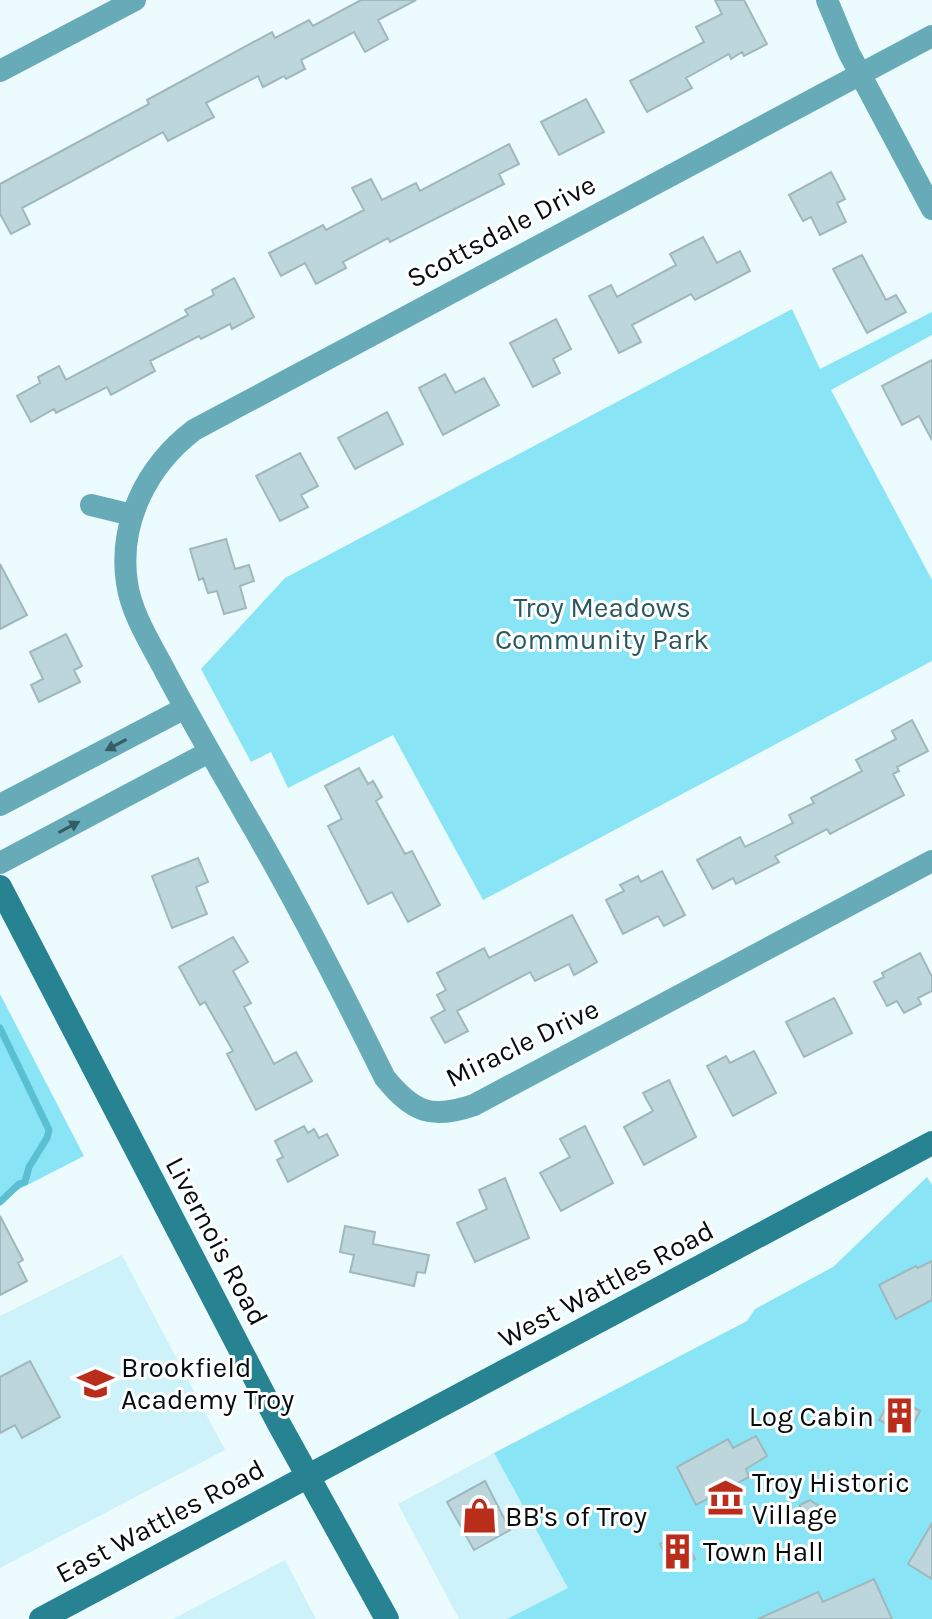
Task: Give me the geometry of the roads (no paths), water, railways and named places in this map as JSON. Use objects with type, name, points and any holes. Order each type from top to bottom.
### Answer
[{"type":"main road","name":"Livernois Road","points":[[0,887],[308,1476],[387,1619]]},
{"type":"main road","name":"West Wattles Road","points":[[308,1476],[932,1143]]},
{"type":"main road","name":"East Wattles Road","points":[[41,1619],[308,1476]]},
{"type":"street","points":[[0,71],[135,0]]},
{"type":"street","points":[[827,0],[860,74],[932,209]]},
{"type":"street","name":"Scottsdale Drive","points":[[209,752],[149,640],[127,586],[124,559],[132,515],[157,465],[174,445],[194,430],[932,36]]},
{"type":"street","points":[[91,505],[132,515]]},
{"type":"street","points":[[0,805],[185,708]]},
{"type":"street","points":[[0,863],[209,752]]},
{"type":"street","name":"Miracle Drive","points":[[209,752],[276,868],[385,1078],[401,1097],[425,1111],[441,1113],[474,1105],[932,861]]},
{"type":"waterway","points":[[0,1028],[49,1130],[29,1167],[25,1182],[0,1202]]},
{"type":"place","name":"Brookfield Academy Troy","points":[[95,1383]]},
{"type":"place","name":"Log Cabin","points":[[900,1416]]},
{"type":"place","name":"Troy Historic Village","points":[[726,1498]]},
{"type":"place","name":"BB's of Troy","points":[[479,1516]]},
{"type":"place","name":"Town Hall","points":[[677,1551]]},
{"type":"park label","name":"Troy Meadows Community Park","points":[[602,623]]}]
